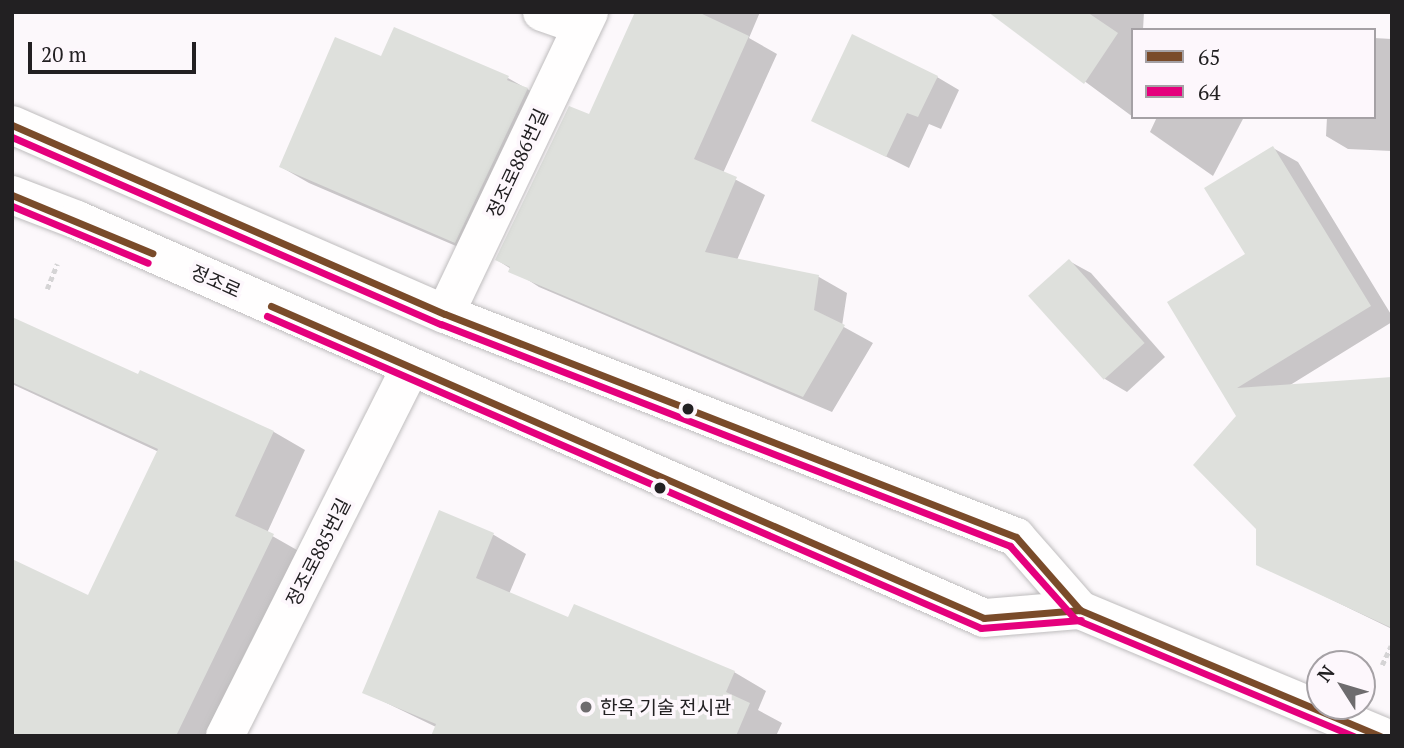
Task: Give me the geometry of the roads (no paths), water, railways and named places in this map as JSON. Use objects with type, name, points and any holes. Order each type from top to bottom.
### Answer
[{"type":"street","points":[[542,12],[585,19]]},
{"type":"street","name":"정조로886번길","points":[[445,314],[585,19]]},
{"type":"street","name":"정조로","points":[[12,125],[445,314],[1016,537],[1080,610],[1381,736]]},
{"type":"street","name":"정조로","points":[[12,195],[77,219],[410,368],[984,618],[1080,610]]},
{"type":"street","name":"정조로885번길","points":[[225,736],[410,368]]},
{"type":"place","name":"한옥 기술 전시관","points":[[586,707]]}]
